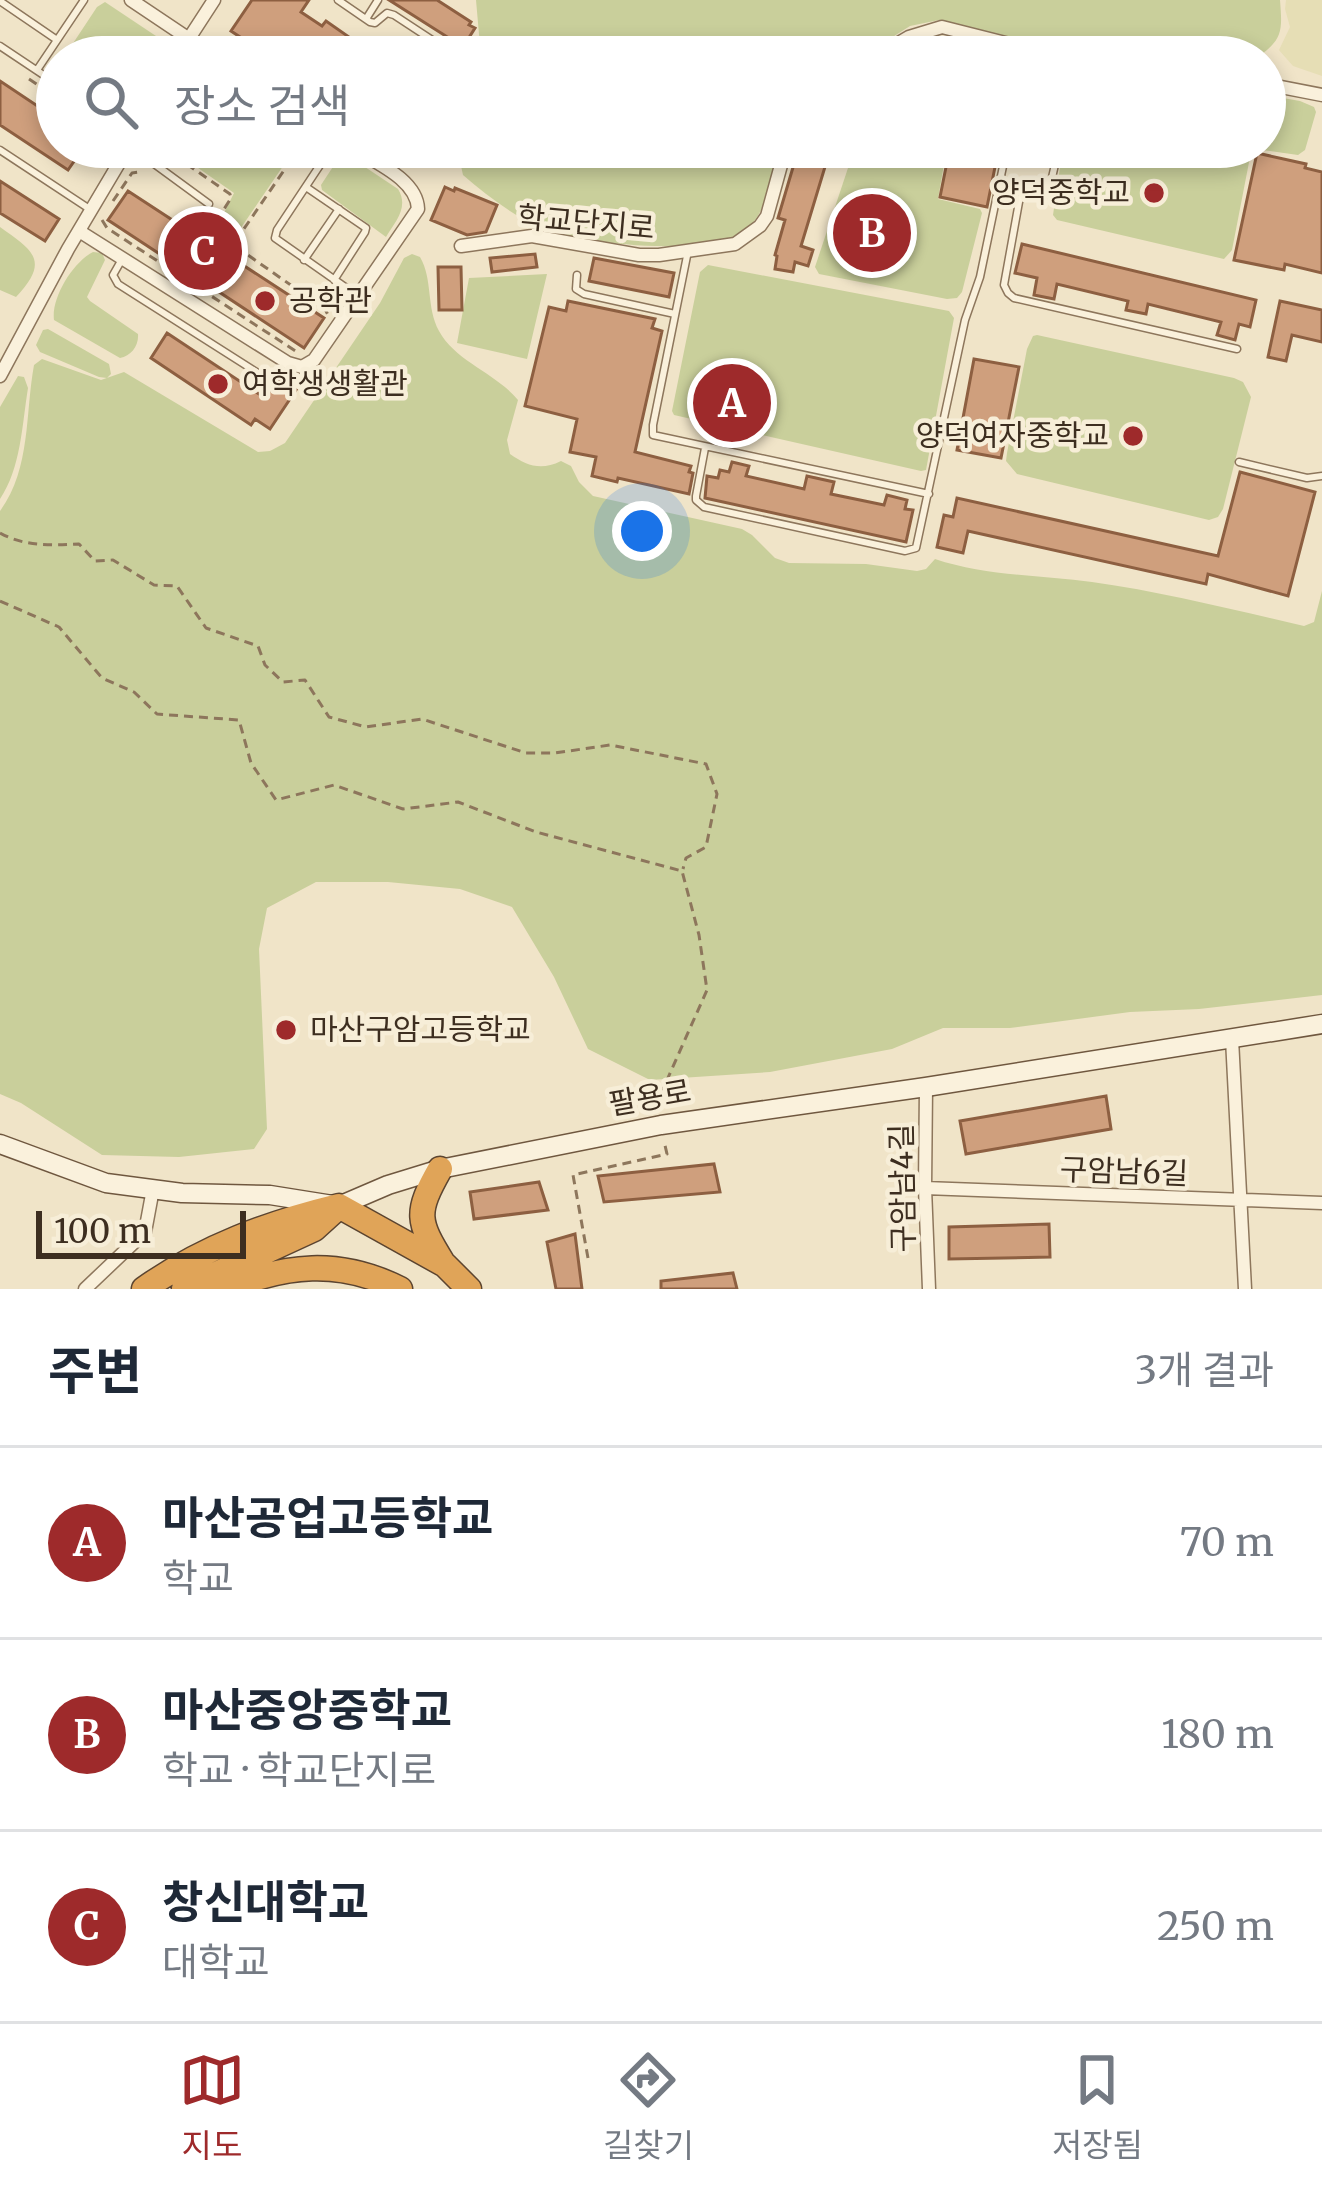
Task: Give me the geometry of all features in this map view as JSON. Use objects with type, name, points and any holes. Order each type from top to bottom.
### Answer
[{"type":"highway","points":[[440,1168],[422,1205],[423,1230],[445,1265],[470,1289]]},
{"type":"highway","points":[[144,1289],[203,1252],[279,1221],[339,1206],[445,1265]]},
{"type":"highway","points":[[184,1289],[314,1229],[339,1206]]},
{"type":"highway","points":[[224,1289],[266,1273],[306,1267],[343,1270],[400,1289]]},
{"type":"main road","name":"팔용로","points":[[339,1206],[440,1168],[661,1125],[1322,1024]]},
{"type":"main road","points":[[0,1144],[106,1183],[270,1195],[339,1206]]},
{"type":"street","points":[[130,0],[184,36]]},
{"type":"street","points":[[191,36],[214,0]]},
{"type":"street","points":[[912,36],[942,27],[970,36]]},
{"type":"street","points":[[1286,88],[1322,95]]},
{"type":"street","points":[[0,376],[119,168]]},
{"type":"street","points":[[79,231],[296,366],[309,364],[414,217],[416,194],[383,168]]},
{"type":"street","name":"학교단지로","points":[[461,246],[532,236],[639,255],[735,244],[760,226],[780,168]]},
{"type":"street","points":[[1232,1039],[1245,1289]]},
{"type":"street","name":"구암남4길","points":[[926,1087],[929,1289]]},
{"type":"street","name":"구암남6길","points":[[925,1188],[1322,1203]]},
{"type":"street","points":[[85,1289],[145,1232],[153,1189]]},
{"type":"lane","points":[[60,36],[84,0]]},
{"type":"lane","points":[[338,0],[366,20],[375,23],[387,13],[426,36]]},
{"type":"lane","points":[[366,20],[378,0]]},
{"type":"lane","points":[[0,1],[51,36]]},
{"type":"lane","points":[[0,46],[36,69]]},
{"type":"lane","points":[[0,151],[91,210]]},
{"type":"lane","points":[[157,168],[209,204]]},
{"type":"lane","points":[[318,168],[275,234],[279,243],[359,297]]},
{"type":"lane","points":[[705,448],[696,496],[704,507],[883,547],[916,548],[1003,168]]},
{"type":"lane","points":[[1054,168],[1050,192],[1024,195],[1019,202],[1004,285],[1008,293],[1237,349]]},
{"type":"lane","points":[[306,187],[364,226],[365,232],[334,280]]},
{"type":"lane","points":[[304,260],[339,209]]},
{"type":"lane","points":[[688,251],[652,431],[658,438],[929,494]]},
{"type":"lane","points":[[122,258],[113,275],[118,284],[269,380]]},
{"type":"lane","points":[[577,275],[579,292],[675,314]]},
{"type":"lane","points":[[1239,462],[1307,478],[1322,476]]},
{"type":"path","points":[[192,168],[230,194],[214,225]]},
{"type":"path","points":[[140,172],[128,178],[103,224],[295,350],[305,352]]},
{"type":"path","points":[[325,309],[328,319]]},
{"type":"path","points":[[0,533],[40,546],[79,544],[94,561],[113,560],[154,585],[177,586],[206,628],[258,646],[265,665],[283,682],[305,680],[329,718],[366,727],[422,719],[526,753],[610,745],[706,764],[717,794],[706,847],[686,858],[682,871],[699,934],[707,990],[659,1098],[667,1154],[573,1174],[588,1258]]},
{"type":"path","points":[[0,601],[59,627],[102,678],[134,692],[157,714],[239,720],[251,763],[276,800],[334,785],[403,809],[458,802],[536,832],[682,871]]},
{"type":"shaded area","points":[[1286,0],[1322,0],[1322,76],[1293,66],[1286,58],[1290,27]]},
{"type":"green space","points":[[476,0],[1280,0],[1281,18],[1278,36],[1002,36],[939,20],[910,26],[894,36],[479,36]]},
{"type":"green space","points":[[105,2],[156,36],[78,36]]},
{"type":"green space","points":[[1286,99],[1314,107],[1316,112],[1305,150],[1298,155],[1286,153]]},
{"type":"green space","points":[[198,168],[282,168],[232,241],[226,242],[214,234],[234,193]]},
{"type":"green space","points":[[332,168],[366,168],[398,189],[402,208],[386,237],[321,185]]},
{"type":"green space","points":[[461,168],[773,168],[766,199],[750,226],[733,237],[677,246],[610,243],[552,231],[532,224],[463,175]]},
{"type":"green space","points":[[848,168],[943,168],[938,199],[982,213],[957,298],[819,274],[815,267]]},
{"type":"green space","points":[[1060,168],[1248,168],[1232,250],[1224,259],[1057,220],[1053,215]]},
{"type":"green space","points":[[0,227],[34,258],[33,274],[16,297],[0,290]]},
{"type":"green space","points":[[93,252],[102,253],[105,260],[87,297],[138,334],[134,350],[120,358],[54,320],[65,282]]},
{"type":"green space","points":[[412,254],[424,266],[435,322],[446,342],[518,400],[507,440],[510,454],[534,466],[561,461],[571,466],[593,496],[742,529],[775,558],[789,563],[866,564],[917,571],[935,559],[993,572],[1146,591],[1304,626],[1314,622],[1322,591],[1322,995],[1010,1028],[943,1028],[892,1049],[770,1072],[650,1080],[588,1049],[554,977],[512,907],[460,889],[316,882],[267,908],[259,949],[267,1129],[254,1149],[179,1157],[102,1155],[0,1094],[0,511],[22,459],[34,365],[42,359],[101,380],[124,372],[258,452],[270,451],[285,443],[380,303],[404,258]]},
{"type":"green space","points":[[708,265],[949,311],[954,318],[926,470],[674,415],[700,272]]},
{"type":"green space","points":[[547,274],[527,359],[457,343],[469,278]]},
{"type":"green space","points":[[48,329],[109,364],[111,374],[99,377],[40,352],[36,345]]},
{"type":"green space","points":[[1037,335],[1243,382],[1251,397],[1218,517],[1209,520],[1017,474],[1006,461],[1007,453],[1027,349]]},
{"type":"green space","points":[[18,376],[24,377],[28,388],[22,431],[17,460],[0,499],[0,407]]},
{"type":"building","points":[[252,0],[309,0],[301,12],[348,36],[238,36],[231,31]]},
{"type":"building","points":[[389,0],[437,0],[475,28],[470,36],[446,36]]},
{"type":"building","points":[[0,81],[36,105],[36,149],[0,125]]},
{"type":"building","points":[[1286,160],[1322,172],[1322,273],[1234,260],[1254,168],[1286,168]]},
{"type":"building","points":[[793,168],[825,168],[801,246],[813,250],[808,266],[795,262],[793,272],[775,269],[785,220],[778,218]]},
{"type":"building","points":[[946,168],[995,168],[987,207],[940,197]]},
{"type":"building","points":[[0,181],[59,219],[45,241],[0,213]]},
{"type":"building","points":[[445,187],[497,205],[486,232],[467,235],[431,220]]},
{"type":"building","points":[[128,191],[206,242],[187,272],[108,220]]},
{"type":"building","points":[[1022,244],[1256,300],[1250,327],[1239,324],[1235,340],[1217,335],[1221,322],[1148,304],[1146,314],[1126,310],[1128,301],[1057,284],[1054,299],[1034,295],[1037,278],[1015,273]]},
{"type":"building","name":"공학관","points":[[226,254],[324,318],[304,348],[207,284]]},
{"type":"building","points":[[535,254],[537,267],[492,272],[490,258]]},
{"type":"building","points":[[594,258],[674,273],[669,297],[589,281]]},
{"type":"building","points":[[438,267],[461,267],[462,310],[439,310]]},
{"type":"building","points":[[568,301],[655,319],[652,328],[662,331],[635,452],[691,466],[689,494],[592,476],[596,457],[570,452],[577,419],[525,406],[549,307],[566,311]]},
{"type":"building","points":[[1280,301],[1322,310],[1322,342],[1292,335],[1286,361],[1268,357]]},
{"type":"building","name":"여학생생활관","points":[[167,333],[265,398],[278,378],[296,390],[270,429],[255,419],[251,425],[151,358]]},
{"type":"building","points":[[974,359],[1019,367],[1001,458],[957,450]]},
{"type":"building","points":[[732,462],[749,466],[746,476],[804,489],[807,476],[834,482],[831,494],[884,505],[887,495],[907,500],[905,509],[913,510],[906,542],[705,498],[707,476],[718,478],[720,470],[729,472]]},
{"type":"building","points":[[1240,472],[1315,492],[1288,596],[1208,574],[1206,584],[968,531],[963,553],[937,547],[944,515],[953,517],[957,498],[1218,556]]},
{"type":"building","points":[[1106,1096],[1111,1129],[966,1154],[960,1121]]},
{"type":"building","points":[[714,1164],[720,1192],[604,1202],[598,1176]]},
{"type":"building","points":[[539,1182],[548,1210],[474,1219],[470,1192]]},
{"type":"building","points":[[1049,1224],[1050,1257],[949,1259],[949,1227]]},
{"type":"building","points":[[575,1234],[582,1289],[556,1289],[547,1242]]},
{"type":"building","points":[[733,1273],[737,1289],[661,1289],[661,1281]]},
{"type":"place","name":"양덕중학교","points":[[1154,193]]},
{"type":"place","name":"마산중앙중학교","points":[[872,233]]},
{"type":"place","name":"창신대학교","points":[[203,251]]},
{"type":"place","name":"공학관","points":[[265,301]]},
{"type":"place","name":"여학생생활관","points":[[218,384]]},
{"type":"place","name":"마산공업고등학교","points":[[732,403]]},
{"type":"place","name":"양덕여자중학교","points":[[1133,436]]},
{"type":"place","name":"마산구암고등학교","points":[[286,1030]]}]
